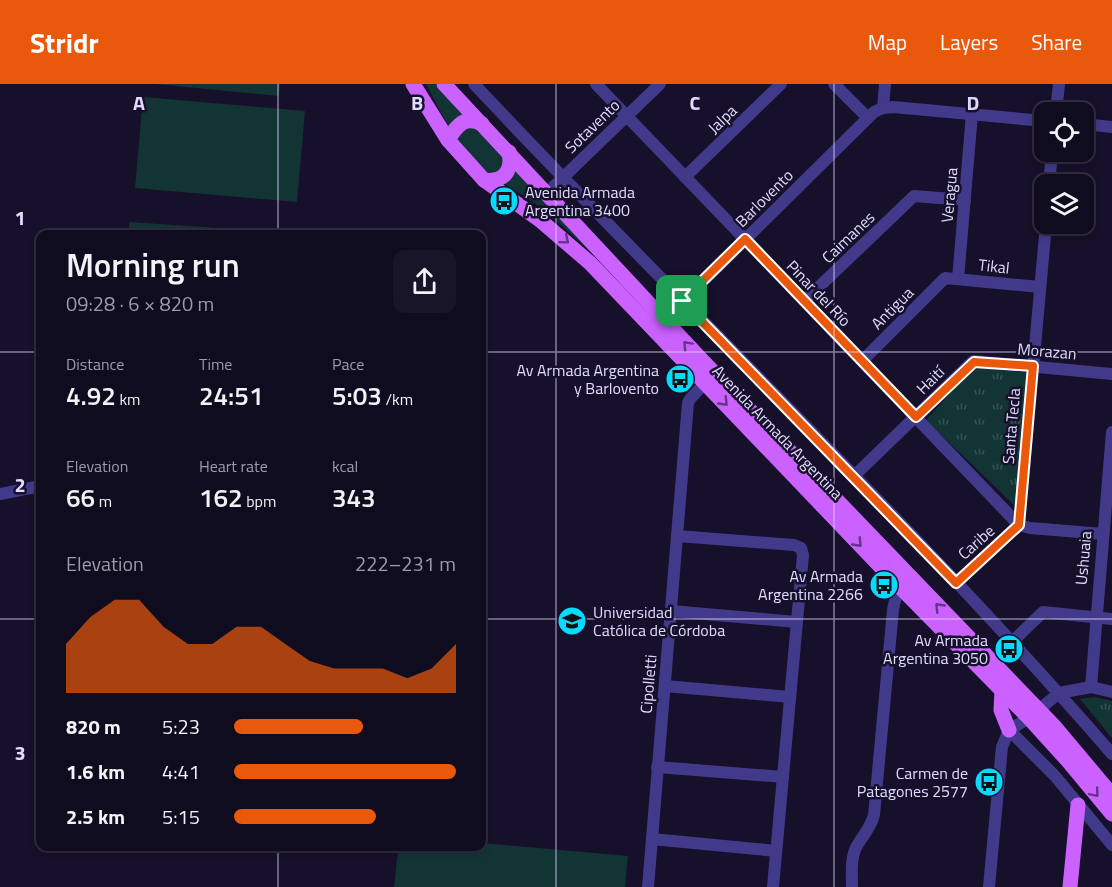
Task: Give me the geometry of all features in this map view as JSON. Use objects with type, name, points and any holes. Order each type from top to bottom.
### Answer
[{"type":"main road","name":"Avenida Armada Argentina","points":[[413,84],[448,140],[484,180],[567,241],[706,382],[1002,691],[1034,713],[1068,761],[1112,814]]},
{"type":"main road","name":"Avenida Armada Argentina","points":[[444,84],[1112,795]]},
{"type":"main road","points":[[448,140],[462,122],[471,120],[482,124]]},
{"type":"main road","points":[[484,180],[495,181],[505,176],[510,166],[509,152]]},
{"type":"main road","points":[[1002,691],[1001,710],[1009,730]]},
{"type":"main road","points":[[1070,887],[1078,805]]},
{"type":"street","name":"Avenida Armada Argentina","points":[[474,84],[562,178],[956,583],[1059,693],[1112,754]]},
{"type":"street","name":"Pinar del Río","points":[[596,84],[1019,525]]},
{"type":"street","name":"Sotavento","points":[[547,193],[660,84]]},
{"type":"street","name":"Jalpa","points":[[686,177],[781,84]]},
{"type":"street","points":[[834,84],[868,118]]},
{"type":"street","points":[[885,84],[883,108],[1034,120]]},
{"type":"street","points":[[1057,102],[1059,84]]},
{"type":"street","name":"Barlovento","points":[[682,301],[868,118],[883,108]]},
{"type":"street","name":"Veragua","points":[[951,279],[965,200],[972,114]]},
{"type":"street","points":[[1094,125],[1112,127]]},
{"type":"street","name":"Caimanes","points":[[804,301],[914,196],[965,200]]},
{"type":"street","name":"Santa Tecla","points":[[1019,525],[1045,234]]},
{"type":"street","name":"Tikal","points":[[951,279],[1040,287]]},
{"type":"street","name":"Antigua","points":[[862,361],[951,279]]},
{"type":"street","name":"Morazan","points":[[979,361],[1112,374]]},
{"type":"street","name":"Haití","points":[[854,476],[970,364],[979,361]]},
{"type":"street","name":"Cipolletti","points":[[648,887],[688,403],[706,382]]},
{"type":"street","name":"Ushuaia","points":[[1091,687],[1112,432]]},
{"type":"street","points":[[0,494],[36,487]]},
{"type":"street","points":[[1019,525],[1030,528],[1103,534]]},
{"type":"street","name":"Caribe","points":[[956,583],[1019,525]]},
{"type":"street","points":[[677,536],[794,545],[801,548],[803,555],[773,887]]},
{"type":"street","points":[[852,887],[856,846],[872,826],[874,815],[893,610],[901,588]]},
{"type":"street","points":[[671,611],[797,622]]},
{"type":"street","points":[[1012,642],[1039,615],[1048,612],[1112,619]]},
{"type":"street","points":[[664,686],[790,697]]},
{"type":"street","points":[[989,887],[1002,747],[1009,730],[1059,693],[1091,687],[1112,692]]},
{"type":"street","points":[[1009,730],[1055,776],[1112,845]]},
{"type":"street","points":[[657,767],[783,777]]},
{"type":"street","points":[[652,839],[776,851]]},
{"type":"green space","points":[[155,84],[280,84],[279,96]]},
{"type":"green space","points":[[426,84],[435,84],[466,115],[450,129]]},
{"type":"green space","points":[[143,97],[305,111],[297,202],[135,188]]},
{"type":"green space","points":[[464,125],[472,126],[505,158],[499,174],[490,175],[457,140]]},
{"type":"green space","points":[[513,169],[609,269],[539,206],[502,182]]},
{"type":"green space","points":[[129,222],[249,230],[129,230]]},
{"type":"green space","points":[[972,369],[1031,373],[1017,508],[926,420]]},
{"type":"green space","points":[[1095,697],[1112,701],[1112,738],[1080,699]]},
{"type":"green space","points":[[486,843],[628,856],[625,887],[394,887],[398,851],[486,851]]},
{"type":"place","name":"Avenida Armada Argentina 3400","points":[[504,201]]},
{"type":"place","name":"Av Armada Argentina y Barlovento","points":[[680,379]]},
{"type":"place","name":"Av Armada Argentina 2266","points":[[884,585]]},
{"type":"place","name":"Universidad Católica de Córdoba","points":[[572,621]]},
{"type":"place","name":"Av Armada Argentina 3050","points":[[1009,649]]},
{"type":"place","name":"Carmen de Patagones 2577","points":[[989,782]]},
{"type":"route","points":[[745,239],[916,417],[974,362],[1033,366],[1019,525],[956,583],[682,301],[745,239]]}]
